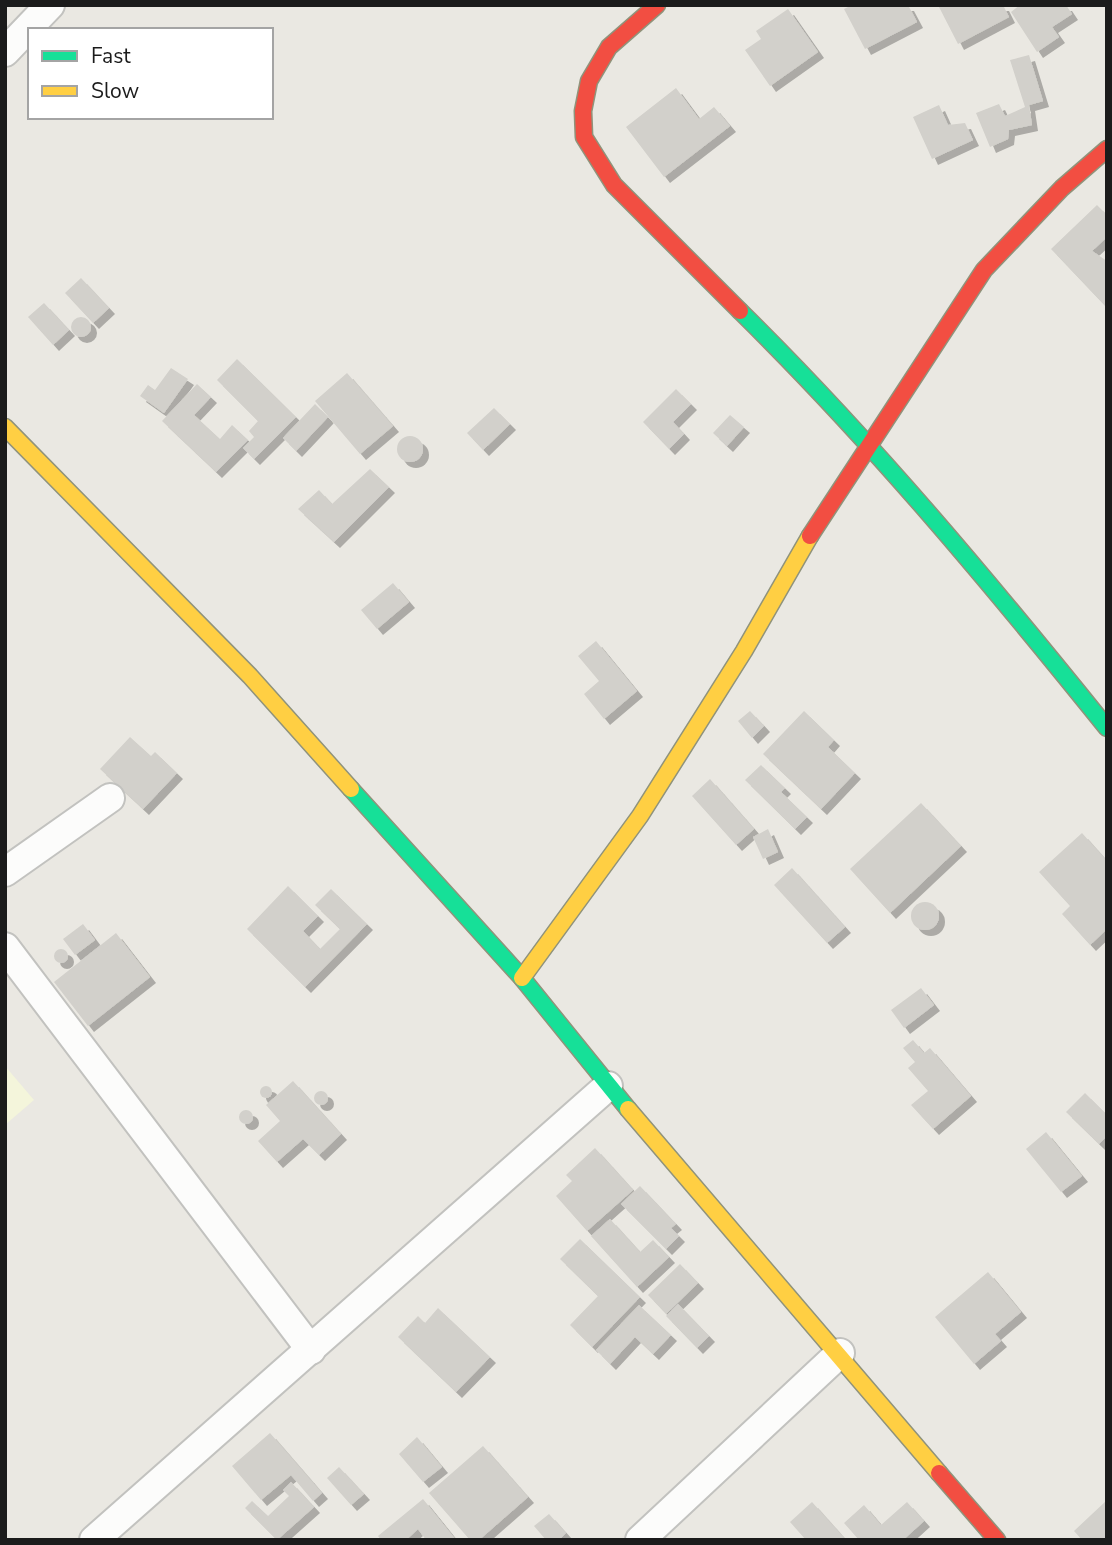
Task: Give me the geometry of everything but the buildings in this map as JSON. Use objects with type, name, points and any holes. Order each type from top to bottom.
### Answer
[{"type":"street","points":[[5,52],[50,5]]},
{"type":"street","points":[[657,5],[609,47],[589,81],[583,111],[584,137],[614,185],[793,363],[993,587],[1107,728]]},
{"type":"street","points":[[522,978],[640,816],[866,447],[984,271],[1062,188],[1107,149]]},
{"type":"street","points":[[5,427],[250,676],[522,978],[608,1086],[998,1540]]},
{"type":"street","points":[[5,872],[110,798]]},
{"type":"street","points":[[5,947],[311,1350]]},
{"type":"street","points":[[94,1540],[608,1086]]},
{"type":"street","points":[[640,1540],[840,1353]]},
{"type":"shaded area","points":[[5,1066],[34,1100],[5,1125]]},
{"type":"traffic: fast","points":[[740,311],[837,411],[930,514],[1107,728]]},
{"type":"traffic: fast","points":[[351,789],[522,978],[628,1109]]},
{"type":"traffic: slow","points":[[5,427],[250,676],[351,789]]},
{"type":"traffic: slow","points":[[522,978],[640,816],[744,651],[810,536]]},
{"type":"traffic: slow","points":[[628,1109],[939,1473]]},
{"type":"traffic: jam","points":[[657,5],[609,47],[589,81],[583,111],[584,137],[614,185],[740,311]]},
{"type":"traffic: jam","points":[[810,536],[984,270],[1062,188],[1107,149]]},
{"type":"traffic: jam","points":[[939,1473],[997,1540]]}]
